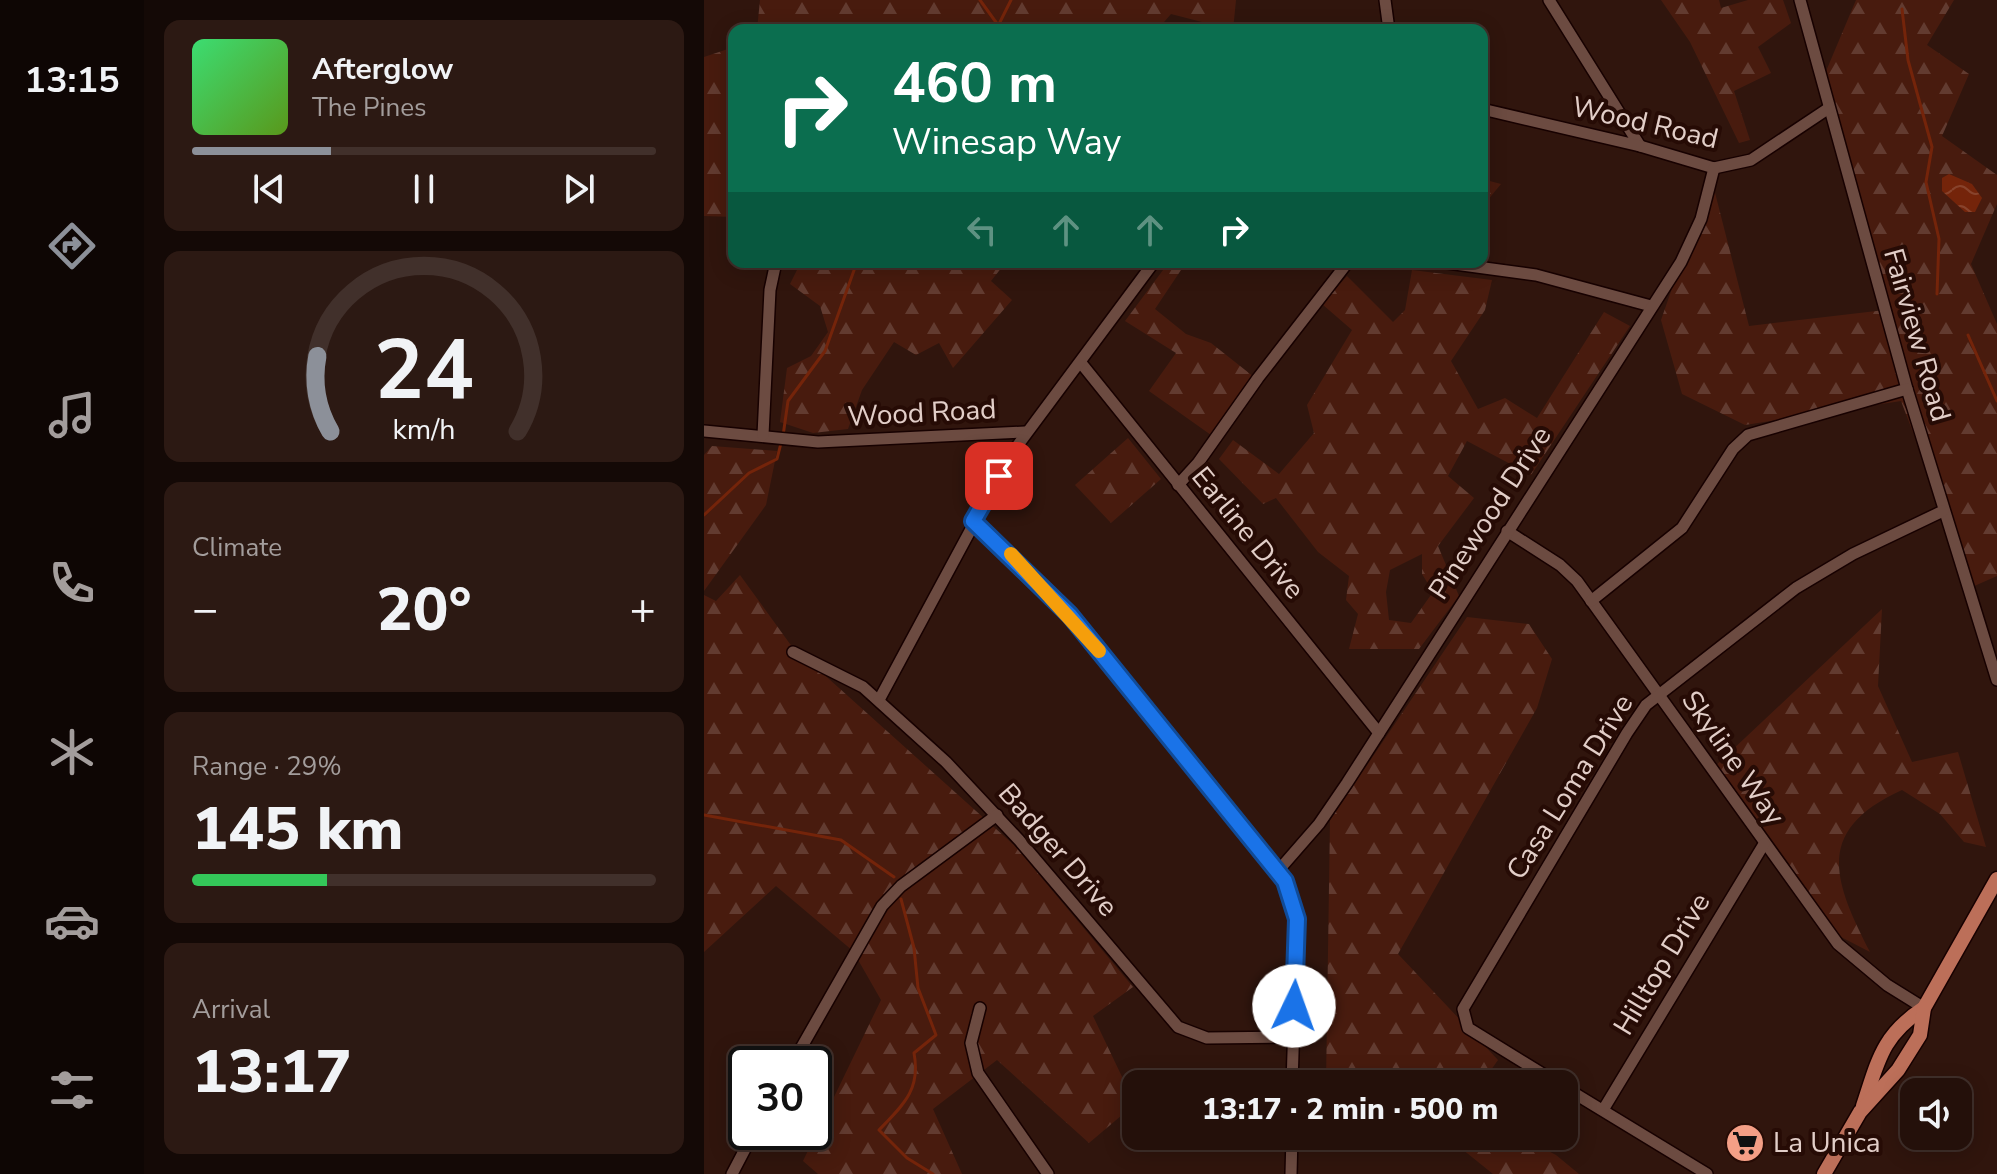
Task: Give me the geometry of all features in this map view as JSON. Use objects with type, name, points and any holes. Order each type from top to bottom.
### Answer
[{"type":"main road","points":[[1860,1112],[1898,1070],[1920,1035],[1924,1008],[1997,879]]},
{"type":"main road","points":[[1824,1174],[1860,1112],[1878,1062],[1897,1025],[1924,1008]]},
{"type":"street","points":[[1385,0],[1388,24]]},
{"type":"street","points":[[1549,0],[1640,146]]},
{"type":"street","name":"Fairview Road","points":[[1800,0],[1907,389],[1997,680]]},
{"type":"street","name":"Wood Road","points":[[1488,110],[1640,146],[1714,168],[1751,160],[1829,108]]},
{"type":"street","name":"Pinewood Drive","points":[[1278,871],[1319,824],[1379,733],[1694,240],[1714,168]]},
{"type":"street","points":[[763,435],[770,290],[775,268]]},
{"type":"street","name":"Wood Road","points":[[704,431],[818,442],[1025,432],[1081,363],[1150,268]]},
{"type":"street","points":[[1178,485],[1198,463],[1258,378],[1343,268]]},
{"type":"street","points":[[1484,268],[1536,275],[1651,306]]},
{"type":"street","name":"Earline Drive","points":[[1081,363],[1379,733]]},
{"type":"street","points":[[1591,601],[1682,528],[1733,449],[1748,435],[1907,389]]},
{"type":"street","points":[[879,700],[973,521],[1025,432]]},
{"type":"street","name":"Casa Loma Drive","points":[[1535,1070],[1473,1033],[1463,1019],[1464,1005],[1646,705],[1821,571],[1943,511]]},
{"type":"street","points":[[973,521],[1070,615],[1278,871],[1291,894],[1297,919],[1292,1070]]},
{"type":"street","name":"Skyline Way","points":[[1507,531],[1560,565],[1591,601],[1838,944],[1887,985],[1924,1008]]},
{"type":"street","name":"Badger Drive","points":[[793,652],[848,678],[879,700],[997,815],[1178,1027],[1207,1038],[1293,1037]]},
{"type":"street","points":[[802,1046],[882,906],[901,886],[997,815]]},
{"type":"street","name":"Hilltop Drive","points":[[1603,1110],[1764,844]]},
{"type":"street","points":[[980,1008],[971,1043],[978,1073],[1048,1174]]},
{"type":"street","points":[[1578,1095],[1707,1174]]},
{"type":"street","points":[[732,1174],[745,1150]]},
{"type":"street","points":[[1291,1174],[1292,1150]]},
{"type":"green space","points":[[760,0],[1236,0],[1234,24],[1210,24],[1171,14],[1162,24],[758,24]]},
{"type":"green space","points":[[1661,0],[1719,0],[1721,8],[1748,0],[1783,0],[1791,23],[1758,47],[1771,73],[1734,91],[1750,140],[1739,143],[1690,42]]},
{"type":"green space","points":[[1856,0],[1954,0],[1927,45],[1969,74],[1942,136],[1997,175],[1997,204],[1971,264],[1997,324],[1997,576],[1972,587],[1901,401],[1745,425],[1682,394],[1661,320],[1711,177],[1749,326],[1885,310],[1824,76]]},
{"type":"green space","points":[[728,49],[728,217],[704,216],[704,57]]},
{"type":"green space","points":[[1488,181],[1501,184],[1488,200]]},
{"type":"green space","points":[[798,268],[1001,268],[991,281],[1012,300],[953,368],[939,343],[916,355],[894,342],[862,390],[848,429],[813,433],[780,422],[787,368],[811,356],[828,332],[820,306],[790,284]]},
{"type":"green space","points":[[1165,268],[1182,268],[1155,309],[1186,334],[1211,343],[1254,377],[1211,435],[1149,391],[1176,353],[1125,321]]},
{"type":"green space","points":[[1412,270],[1492,280],[1485,310],[1451,361],[1478,409],[1505,398],[1537,418],[1604,312],[1630,326],[1531,475],[1467,441],[1448,476],[1474,498],[1438,546],[1459,596],[1419,649],[1349,649],[1358,614],[1346,600],[1349,576],[1318,552],[1276,498],[1263,504],[1219,459],[1233,440],[1279,474],[1314,433],[1307,405],[1352,330],[1322,304],[1347,276],[1393,322],[1405,310]],"holes":[[[1422,554],[1422,574],[1433,592],[1411,623],[1389,620],[1386,592],[1390,570]]]},
{"type":"green space","points":[[1128,438],[1161,479],[1111,523],[1075,485]]},
{"type":"green space","points":[[712,446],[777,451],[766,505],[704,591],[704,455]]},
{"type":"green space","points":[[740,575],[790,644],[1015,846],[1133,987],[1093,1016],[1122,1077],[1122,1115],[1089,1143],[997,1060],[933,1109],[962,1174],[818,1174],[803,1161],[808,1150],[832,1150],[832,1101],[881,1000],[853,951],[776,886],[704,952],[704,595],[716,601]]},
{"type":"green space","points":[[1882,609],[1878,686],[1912,762],[1958,752],[1986,847],[1964,842],[1940,814],[1902,790],[1874,805],[1855,822],[1843,840],[1839,859],[1841,880],[1847,902],[1870,952],[1816,924],[1711,770]]},
{"type":"green space","points":[[1467,617],[1529,624],[1552,659],[1537,708],[1398,954],[1498,1060],[1491,1070],[1326,1070],[1330,820]]},
{"type":"green space","points":[[1463,1150],[1546,1150],[1579,1174],[1493,1174]]},
{"type":"water","points":[[1949,174],[1972,184],[1982,198],[1975,212],[1965,212],[1942,191],[1942,178]]},
{"type":"waterway","points":[[980,0],[997,24]]},
{"type":"waterway","points":[[999,24],[1011,0]]},
{"type":"waterway","points":[[1902,9],[1908,60],[1932,147],[1926,182],[1939,239],[1937,294]]},
{"type":"waterway","points":[[783,436],[788,401],[825,351],[855,268]]},
{"type":"waterway","points":[[1968,335],[1997,401]]},
{"type":"waterway","points":[[704,515],[749,473],[777,459],[781,443]]},
{"type":"waterway","points":[[704,815],[841,840],[894,877]]},
{"type":"waterway","points":[[901,899],[914,948],[918,988],[936,1035],[914,1053],[915,1077],[908,1096],[879,1130],[907,1158],[933,1174]]},
{"type":"slow traffic","points":[[1011,554],[1070,615],[1099,651]]},
{"type":"place","name":"La Unica","points":[[1745,1143]]},
{"type":"route","points":[[999,476],[973,521],[1070,615],[1285,881],[1297,919],[1294,1006]]}]
